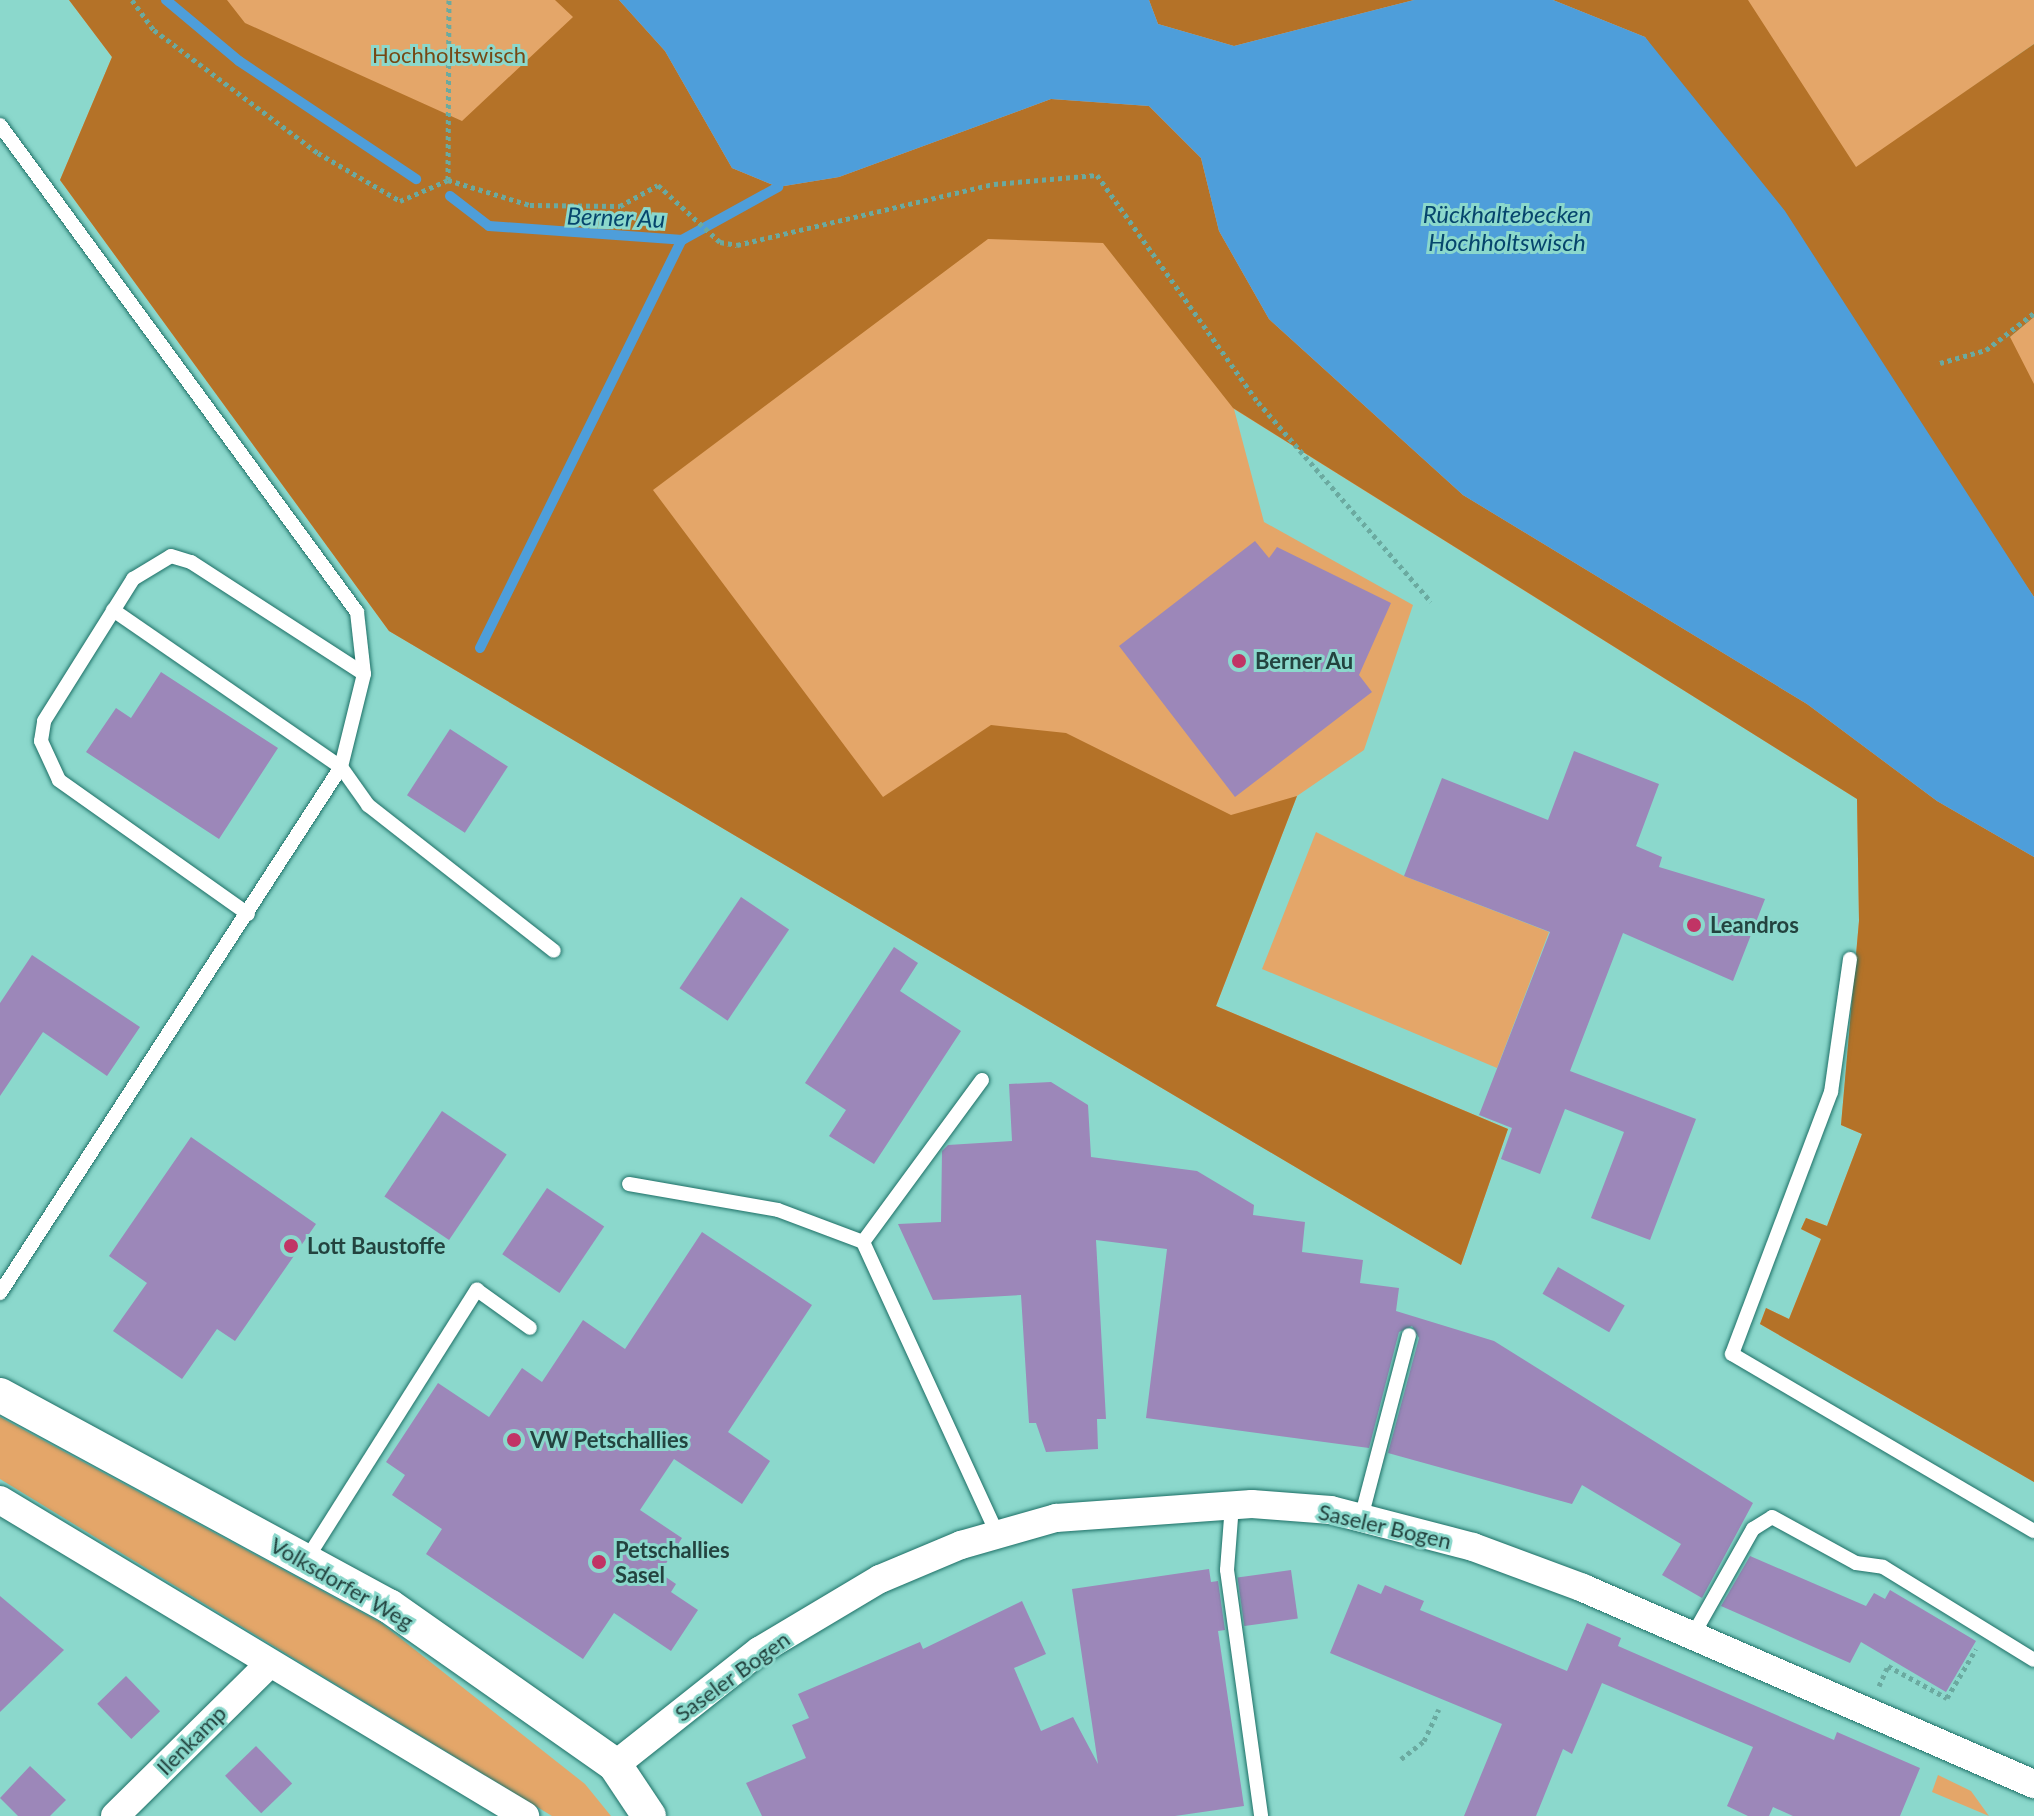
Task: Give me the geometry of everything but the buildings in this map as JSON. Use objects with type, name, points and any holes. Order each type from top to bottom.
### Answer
[{"type":"street","name":"Volksdorfer Weg","points":[[0,1395],[389,1606],[615,1765],[649,1816]]},
{"type":"street","points":[[0,1500],[268,1665],[525,1816]]},
{"type":"street","name":"Saseler Bogen","points":[[615,1765],[759,1651],[880,1579],[997,1534],[1056,1518],[1232,1505],[1361,1518],[1473,1547],[1693,1635],[2034,1784]]},
{"type":"street","name":"Ilenkamp","points":[[115,1816],[268,1665]]},
{"type":"lane","points":[[0,125],[357,612],[364,674],[341,767],[0,1293]]},
{"type":"lane","points":[[248,914],[75,795],[49,764],[44,721],[143,568],[171,556],[191,562],[364,674]]},
{"type":"lane","points":[[113,610],[341,767],[368,805],[554,951]]},
{"type":"lane","points":[[1850,959],[1831,1092],[1732,1354],[2034,1531]]},
{"type":"lane","points":[[863,1242],[982,1080]]},
{"type":"lane","points":[[629,1184],[778,1210],[863,1242],[997,1534]]},
{"type":"lane","points":[[306,1561],[477,1290],[530,1328]]},
{"type":"lane","points":[[1361,1518],[1409,1335]]},
{"type":"lane","points":[[1232,1505],[1227,1570],[1261,1816]]},
{"type":"lane","points":[[1693,1635],[1753,1529],[1772,1517],[1856,1563],[1883,1567],[2034,1660]]},
{"type":"path","points":[[132,0],[154,30],[318,153],[400,201],[448,180],[530,205],[620,206],[658,185],[720,242],[737,245],[994,184],[1097,175],[1258,402],[1431,602]]},
{"type":"path","points":[[448,180],[449,0]]},
{"type":"path","points":[[1940,363],[1986,350],[2034,313]]},
{"type":"path","points":[[1868,1710],[1888,1666],[1947,1698],[1987,1631]]},
{"type":"path","points":[[1401,1759],[1424,1741],[1439,1709]]},
{"type":"green space","name":"Hochholtswisch","points":[[69,0],[2034,0],[2034,44],[1857,168],[2010,337],[2034,317],[2034,1482],[1760,1324],[1766,1308],[1789,1319],[1821,1239],[1801,1229],[1806,1218],[1827,1226],[1862,1134],[1841,1125],[1859,921],[1857,799],[1234,409],[1264,522],[1413,605],[1364,750],[1297,796],[1216,1006],[1508,1129],[1461,1265],[389,631],[60,180],[112,57]]},
{"type":"green space","points":[[1316,832],[1404,876],[1549,932],[1497,1068],[1262,969]]},
{"type":"green space","points":[[0,1417],[381,1623],[585,1784],[611,1816],[552,1816],[0,1479]]},
{"type":"green space","points":[[1938,1775],[1971,1791],[1989,1816],[1932,1792]]},
{"type":"shaded area","points":[[69,0],[227,0],[245,23],[462,121],[573,17],[555,0],[619,0],[665,51],[732,168],[778,187],[839,177],[1051,99],[1149,106],[1201,158],[1219,231],[1269,319],[1463,495],[1807,704],[1937,801],[2034,857],[2034,1482],[1760,1324],[1766,1308],[1789,1319],[1821,1239],[1801,1229],[1806,1218],[1827,1226],[1862,1134],[1841,1125],[1859,921],[1857,799],[1233,408],[1103,243],[988,239],[653,490],[883,797],[991,725],[1066,733],[1231,815],[1297,796],[1216,1006],[1508,1129],[1461,1265],[389,631],[60,180],[112,57]]},
{"type":"shaded area","points":[[1149,0],[1414,0],[1234,46],[1158,24]]},
{"type":"shaded area","points":[[1553,0],[1748,0],[1856,167],[2034,44],[2034,317],[2010,337],[2034,384],[2034,597],[1645,37]]},
{"type":"water","name":"Rückhaltebecken Hochholtswisch","points":[[619,0],[1149,0],[1158,24],[1234,46],[1414,0],[1553,0],[1645,37],[1785,211],[2034,597],[2034,857],[1937,801],[1807,704],[1463,495],[1269,319],[1219,231],[1201,158],[1149,106],[1051,99],[839,177],[778,187],[732,168],[665,51]]},
{"type":"waterway","name":"Berner Au","points":[[166,0],[239,61],[416,179]]},
{"type":"waterway","name":"Berner Au","points":[[450,196],[489,226],[682,240],[778,187]]},
{"type":"waterway","points":[[480,648],[682,240]]},
{"type":"place","name":"Berner Au","points":[[1239,661]]},
{"type":"place","name":"Leandros","points":[[1694,925]]},
{"type":"place","name":"Lott Baustoffe","points":[[291,1246]]},
{"type":"place","name":"VW Petschallies","points":[[514,1440]]},
{"type":"place","name":"Petschallies Sasel","points":[[599,1562]]}]
